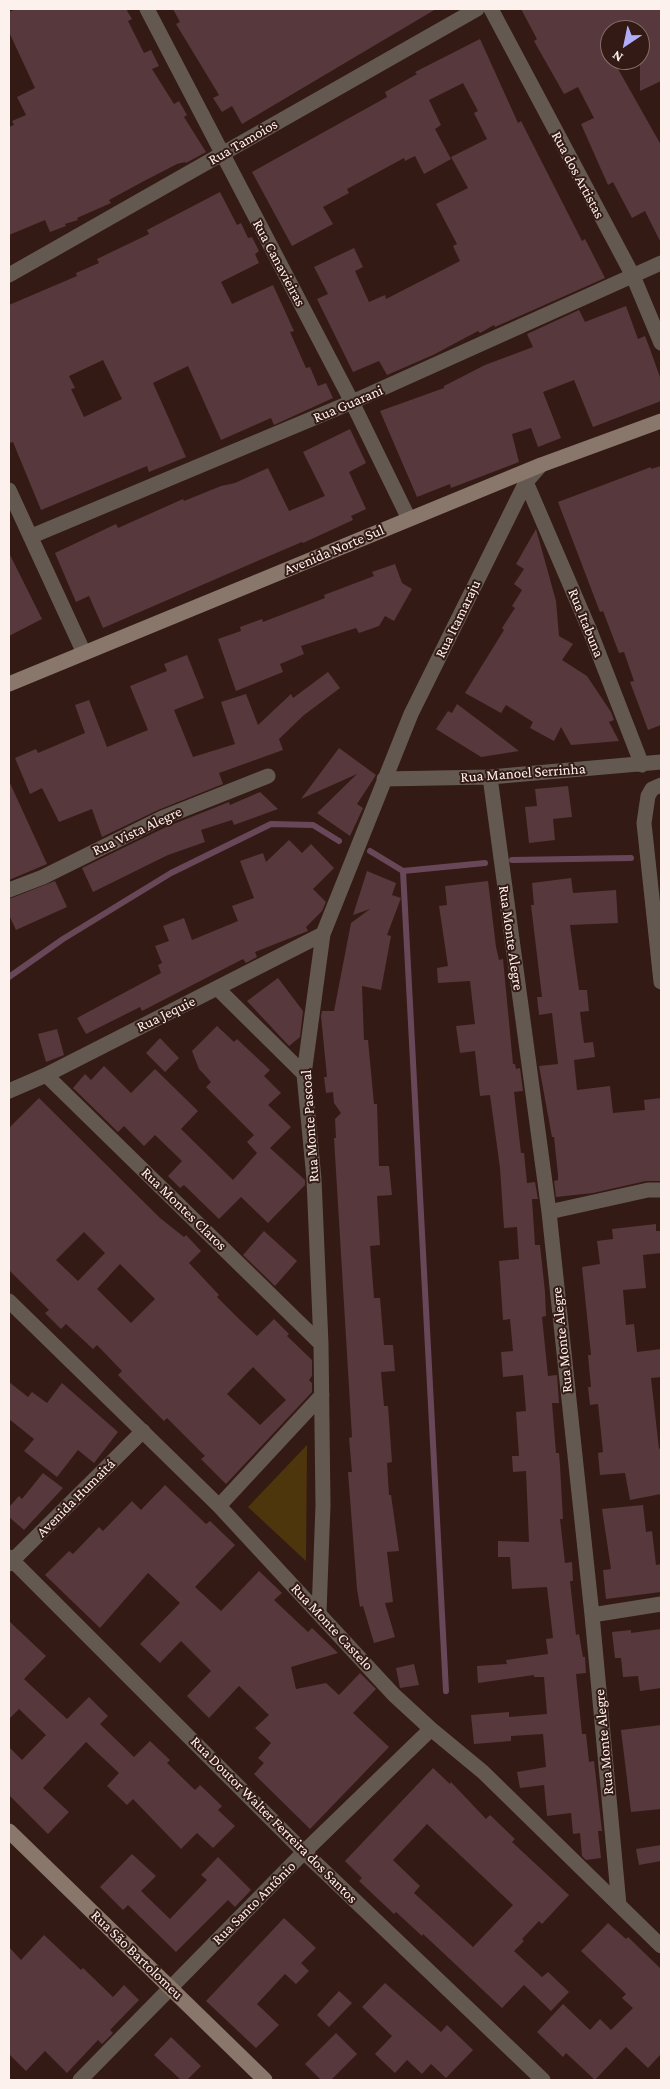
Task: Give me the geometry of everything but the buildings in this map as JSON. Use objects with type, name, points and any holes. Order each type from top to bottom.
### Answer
[{"type":"street","name":"Rua Canavieiras","points":[[147,9],[352,402],[409,518]]},
{"type":"street","name":"Rua Tamoios","points":[[9,275],[477,9]]},
{"type":"street","name":"Rua dos Artistas","points":[[491,9],[633,276],[661,343]]},
{"type":"street","name":"Rua Guarani","points":[[32,536],[352,402],[661,263]]},
{"type":"street","name":"Avenida Norte Sul","points":[[9,684],[409,518],[541,465],[661,421]]},
{"type":"street","name":"Rua Itamaraju","points":[[384,779],[411,714],[526,482],[541,465]]},
{"type":"street","name":"Rua Itabuna","points":[[526,482],[590,631],[642,765]]},
{"type":"street","points":[[9,490],[32,536],[84,654]]},
{"type":"street","name":"Rua Manoel Serrinha","points":[[384,779],[490,777],[661,762]]},
{"type":"street","name":"Rua Vista Alegre","points":[[9,890],[43,876],[162,818],[268,776]]},
{"type":"street","name":"Rua Monte Alegre","points":[[490,777],[549,1212],[592,1615],[619,1904]]},
{"type":"street","name":"Rua Monte Pascoal","points":[[319,1613],[323,1505],[321,1344],[314,1179],[304,1074],[323,934],[384,779]]},
{"type":"street","points":[[661,785],[652,789],[648,796],[644,823],[661,982]]},
{"type":"street","name":"Rua Jequie","points":[[9,1091],[46,1075],[218,989],[323,934]]},
{"type":"street","points":[[218,989],[304,1074]]},
{"type":"street","name":"Rua Montes Claros","points":[[46,1075],[321,1344]]},
{"type":"street","points":[[549,1212],[648,1190],[661,1190]]},
{"type":"street","name":"Rua Monte Castelo","points":[[9,1301],[219,1506],[394,1695],[431,1729],[483,1772],[661,1946]]},
{"type":"street","points":[[219,1506],[322,1395]]},
{"type":"street","name":"Avenida Humaitá","points":[[10,1560],[143,1431]]},
{"type":"street","name":"Rua Doutor Walter Ferreira dos Santos","points":[[10,1560],[304,1852],[544,2080]]},
{"type":"street","points":[[592,1615],[661,1604]]},
{"type":"street","name":"Rua Santo Antônio","points":[[80,2080],[304,1852],[431,1729]]},
{"type":"street","name":"Rua São Bartolomeu","points":[[9,1831],[265,2080]]},
{"type":"shaded area","points":[[307,1445],[306,1561],[248,1507]]},
{"type":"waterway","points":[[9,977],[63,939],[171,873],[271,824],[313,825],[339,841]]},
{"type":"waterway","points":[[370,851],[403,871],[485,863]]},
{"type":"waterway","points":[[512,860],[631,858]]},
{"type":"waterway","points":[[403,871],[446,1691]]}]
